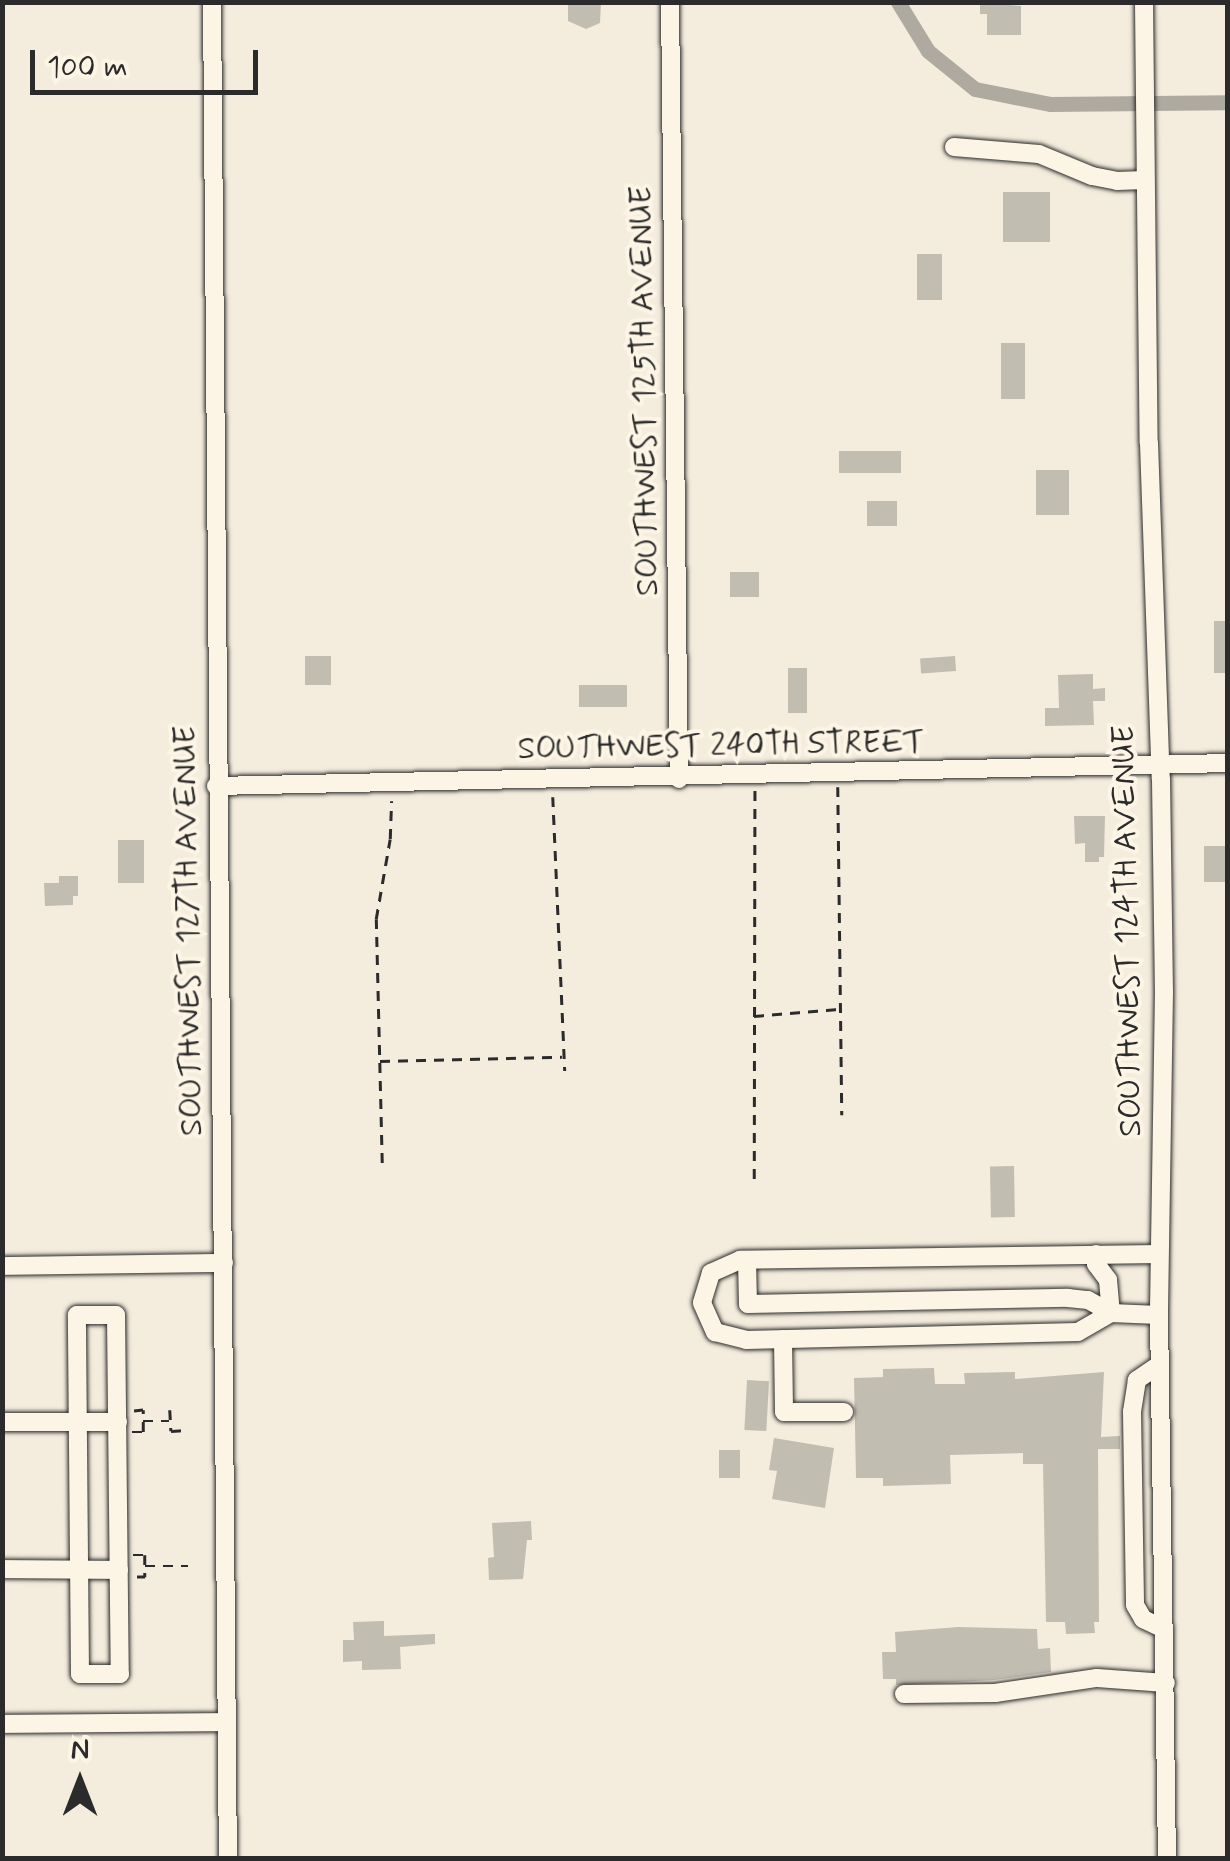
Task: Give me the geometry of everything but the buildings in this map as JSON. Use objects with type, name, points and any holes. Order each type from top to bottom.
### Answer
[{"type":"street","name":"SOUTHWEST 127TH AVENUE","points":[[212,2],[228,1858]]},
{"type":"street","name":"SOUTHWEST 125TH AVENUE","points":[[670,2],[680,778]]},
{"type":"street","name":"SOUTHWEST 124TH AVENUE","points":[[1144,2],[1158,765],[1162,778],[1164,992],[1159,1365],[1167,1858]]},
{"type":"street","points":[[954,147],[1039,154],[1092,176],[1116,181],[1145,180]]},
{"type":"street","name":"SOUTHWEST 240TH STREET","points":[[216,786],[1228,764]]},
{"type":"street","points":[[1096,1254],[1096,1264],[1110,1286],[1111,1313]]},
{"type":"street","points":[[1111,1313],[1096,1326],[1078,1332],[784,1339],[723,1337],[708,1320],[702,1302],[706,1280],[720,1266],[747,1260],[1159,1254]]},
{"type":"street","points":[[747,1260],[748,1304],[1068,1298],[1088,1300],[1111,1313],[1159,1315]]},
{"type":"street","points":[[2,1266],[224,1263]]},
{"type":"street","points":[[1068,1298],[1110,1286]]},
{"type":"street","points":[[76,1315],[116,1315],[123,1422],[120,1674],[80,1674],[78,1423],[76,1315]]},
{"type":"street","points":[[784,1339],[784,1412],[844,1412]]},
{"type":"street","points":[[1159,1365],[1137,1380],[1132,1412],[1135,1605],[1143,1620],[1164,1629]]},
{"type":"street","points":[[2,1422],[123,1422]]},
{"type":"street","points":[[2,1569],[124,1567]]},
{"type":"street","points":[[904,1694],[995,1693],[1097,1678],[1166,1683]]},
{"type":"street","points":[[2,1724],[227,1722]]},
{"type":"path","points":[[838,774],[842,1115]]},
{"type":"path","points":[[754,1179],[755,776]]},
{"type":"path","points":[[553,781],[564,1070]]},
{"type":"path","points":[[382,1163],[376,919],[390,839],[392,784]]},
{"type":"path","points":[[754,1016],[840,1009]]},
{"type":"path","points":[[380,1062],[564,1057]]},
{"type":"path","points":[[143,1410],[143,1432],[123,1422],[143,1410]]},
{"type":"path","points":[[170,1410],[170,1431],[187,1430]]},
{"type":"path","points":[[143,1421],[170,1421]]},
{"type":"path","points":[[145,1555],[145,1577],[124,1567],[145,1555]]},
{"type":"path","points":[[145,1566],[188,1566]]},
{"type":"waterway","points":[[898,2],[928,51],[975,89],[1050,104],[1228,102]]}]
